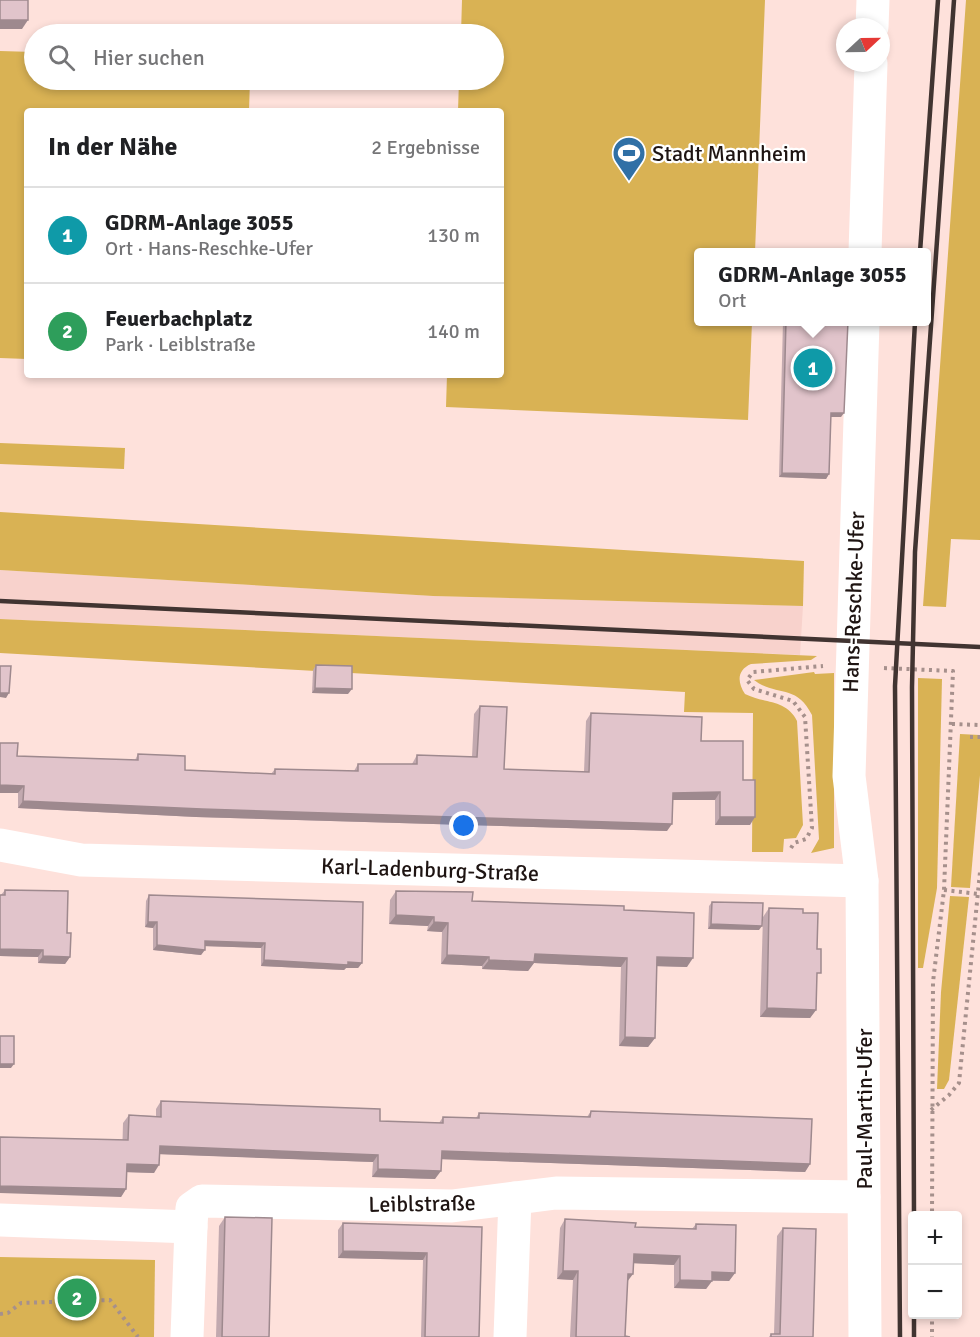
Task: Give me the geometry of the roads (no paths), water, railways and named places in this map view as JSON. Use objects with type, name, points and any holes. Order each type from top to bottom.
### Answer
[{"type":"street","points":[[872,18],[873,0]]},
{"type":"street","points":[[865,248],[871,72]]},
{"type":"street","name":"Hans-Reschke-Ufer","points":[[862,326],[849,710],[849,776],[862,881]]},
{"type":"street","name":"Karl-Ladenburg-Straße","points":[[0,845],[81,860],[862,881]]},
{"type":"street","name":"Paul-Martin-Ufer","points":[[862,881],[865,1337]]},
{"type":"street","name":"Leiblstraße","points":[[191,1227],[192,1208],[202,1201],[452,1206],[556,1193],[864,1197]]},
{"type":"street","points":[[510,1337],[515,1198]]},
{"type":"street","points":[[0,1220],[191,1227],[187,1337]]},
{"type":"railway","points":[[920,248],[938,0]]},
{"type":"railway","points":[[931,326],[954,0]]},
{"type":"railway","points":[[900,1337],[895,686],[915,326]]},
{"type":"railway","points":[[914,1211],[912,687],[915,552],[931,326]]},
{"type":"railway","points":[[0,601],[980,647]]},
{"type":"railway","points":[[914,1319],[914,1337]]},
{"type":"place","name":"Stadt Mannheim","points":[[629,182]]},
{"type":"place","name":"GDRM-Anlage 3055","points":[[813,368]]},
{"type":"place","name":"Feuerbachplatz","points":[[77,1298]]}]
